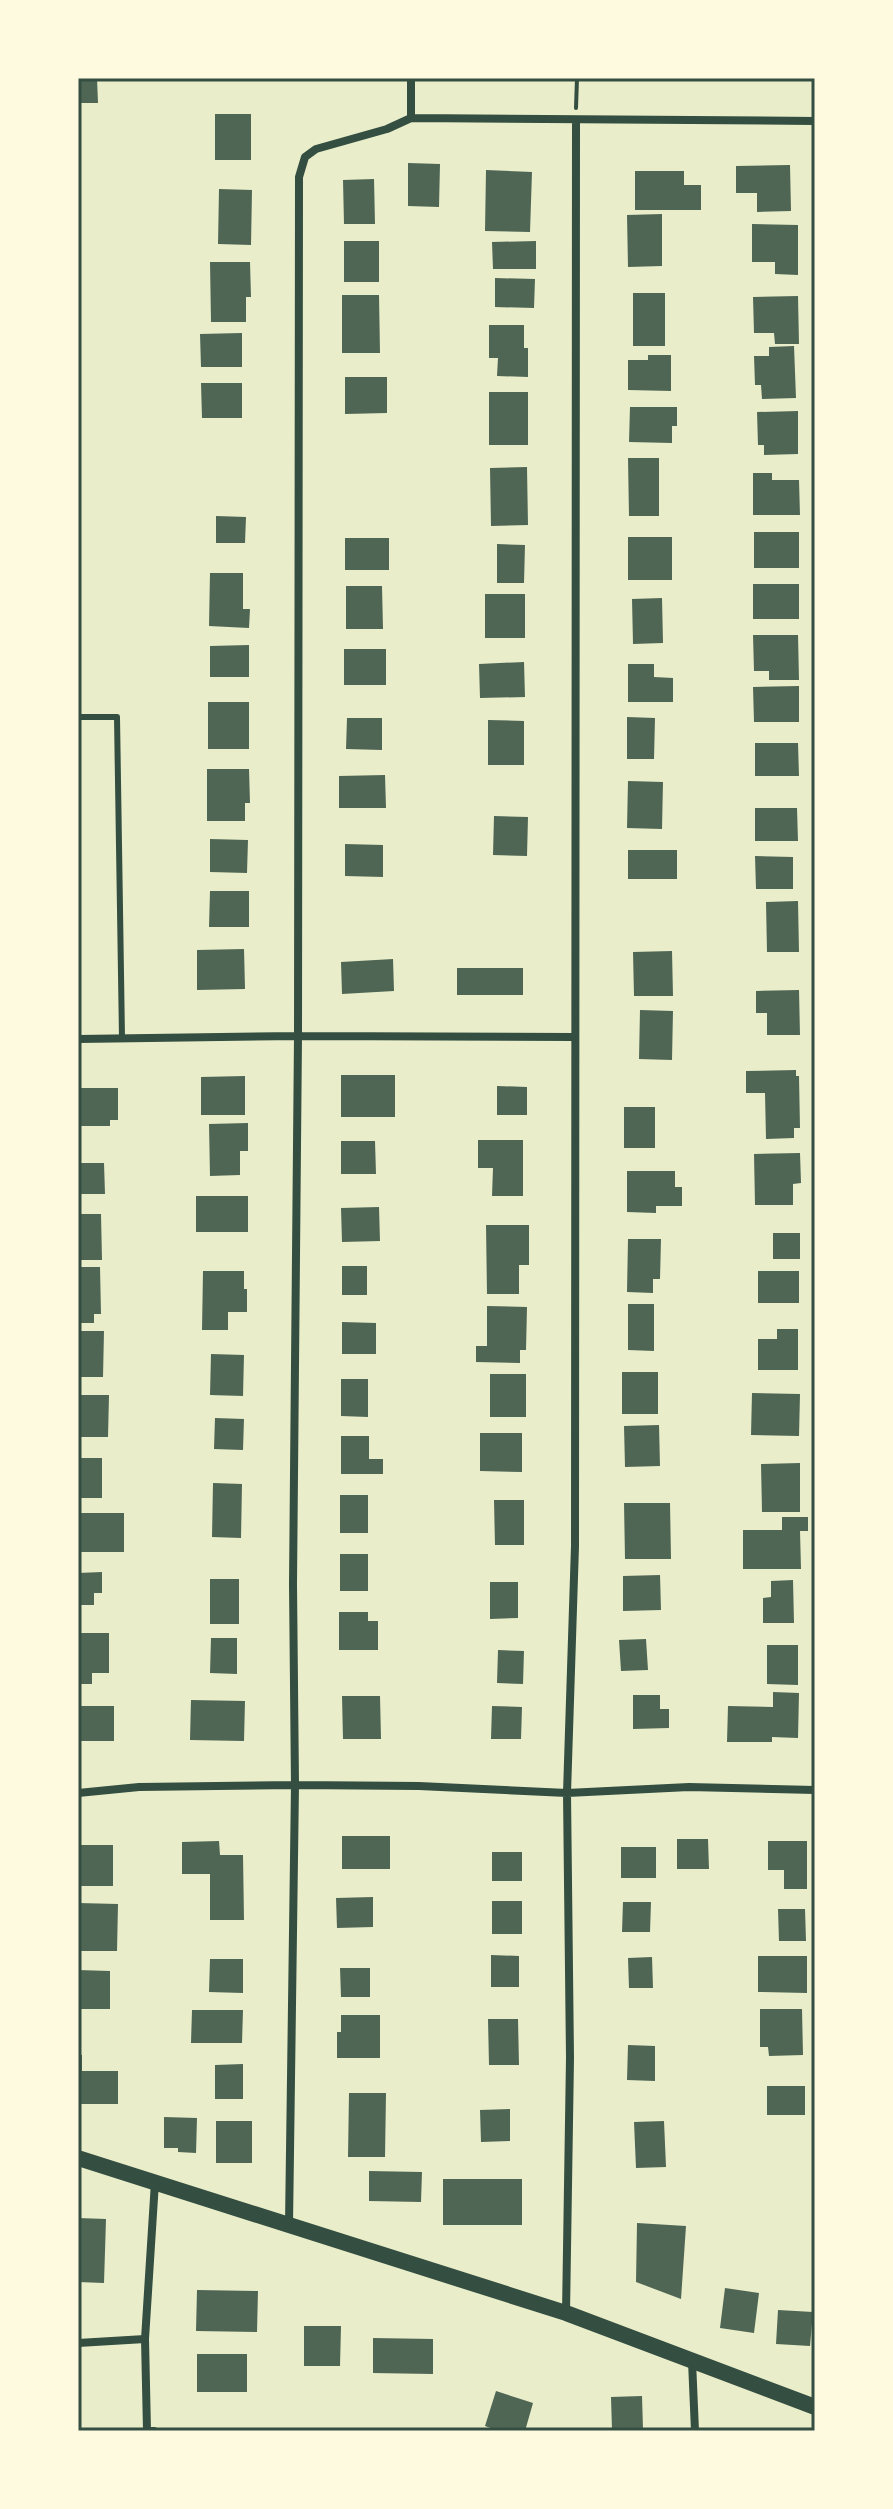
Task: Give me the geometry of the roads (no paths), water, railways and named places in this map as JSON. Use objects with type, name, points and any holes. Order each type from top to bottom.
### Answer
[{"type":"main road","points":[[78,2158],[566,2313],[815,2407]]},
{"type":"street","points":[[411,78],[411,118]]},
{"type":"street","points":[[289,2225],[295,1785],[293,1584],[298,1036],[299,177],[305,157],[316,149],[387,129],[411,118],[815,121]]},
{"type":"street","points":[[566,2313],[570,2058],[567,1793],[575,1546],[576,120]]},
{"type":"street","points":[[78,1039],[575,1037]]},
{"type":"street","points":[[78,1793],[139,1787],[295,1785],[419,1786],[567,1793],[689,1787],[815,1790]]},
{"type":"street","points":[[154,2431],[147,2431],[145,2339],[155,2182]]},
{"type":"street","points":[[78,2343],[145,2339]]},
{"type":"street","points":[[692,2361],[695,2431]]},
{"type":"lane","points":[[78,717],[117,717],[122,1038]]}]
